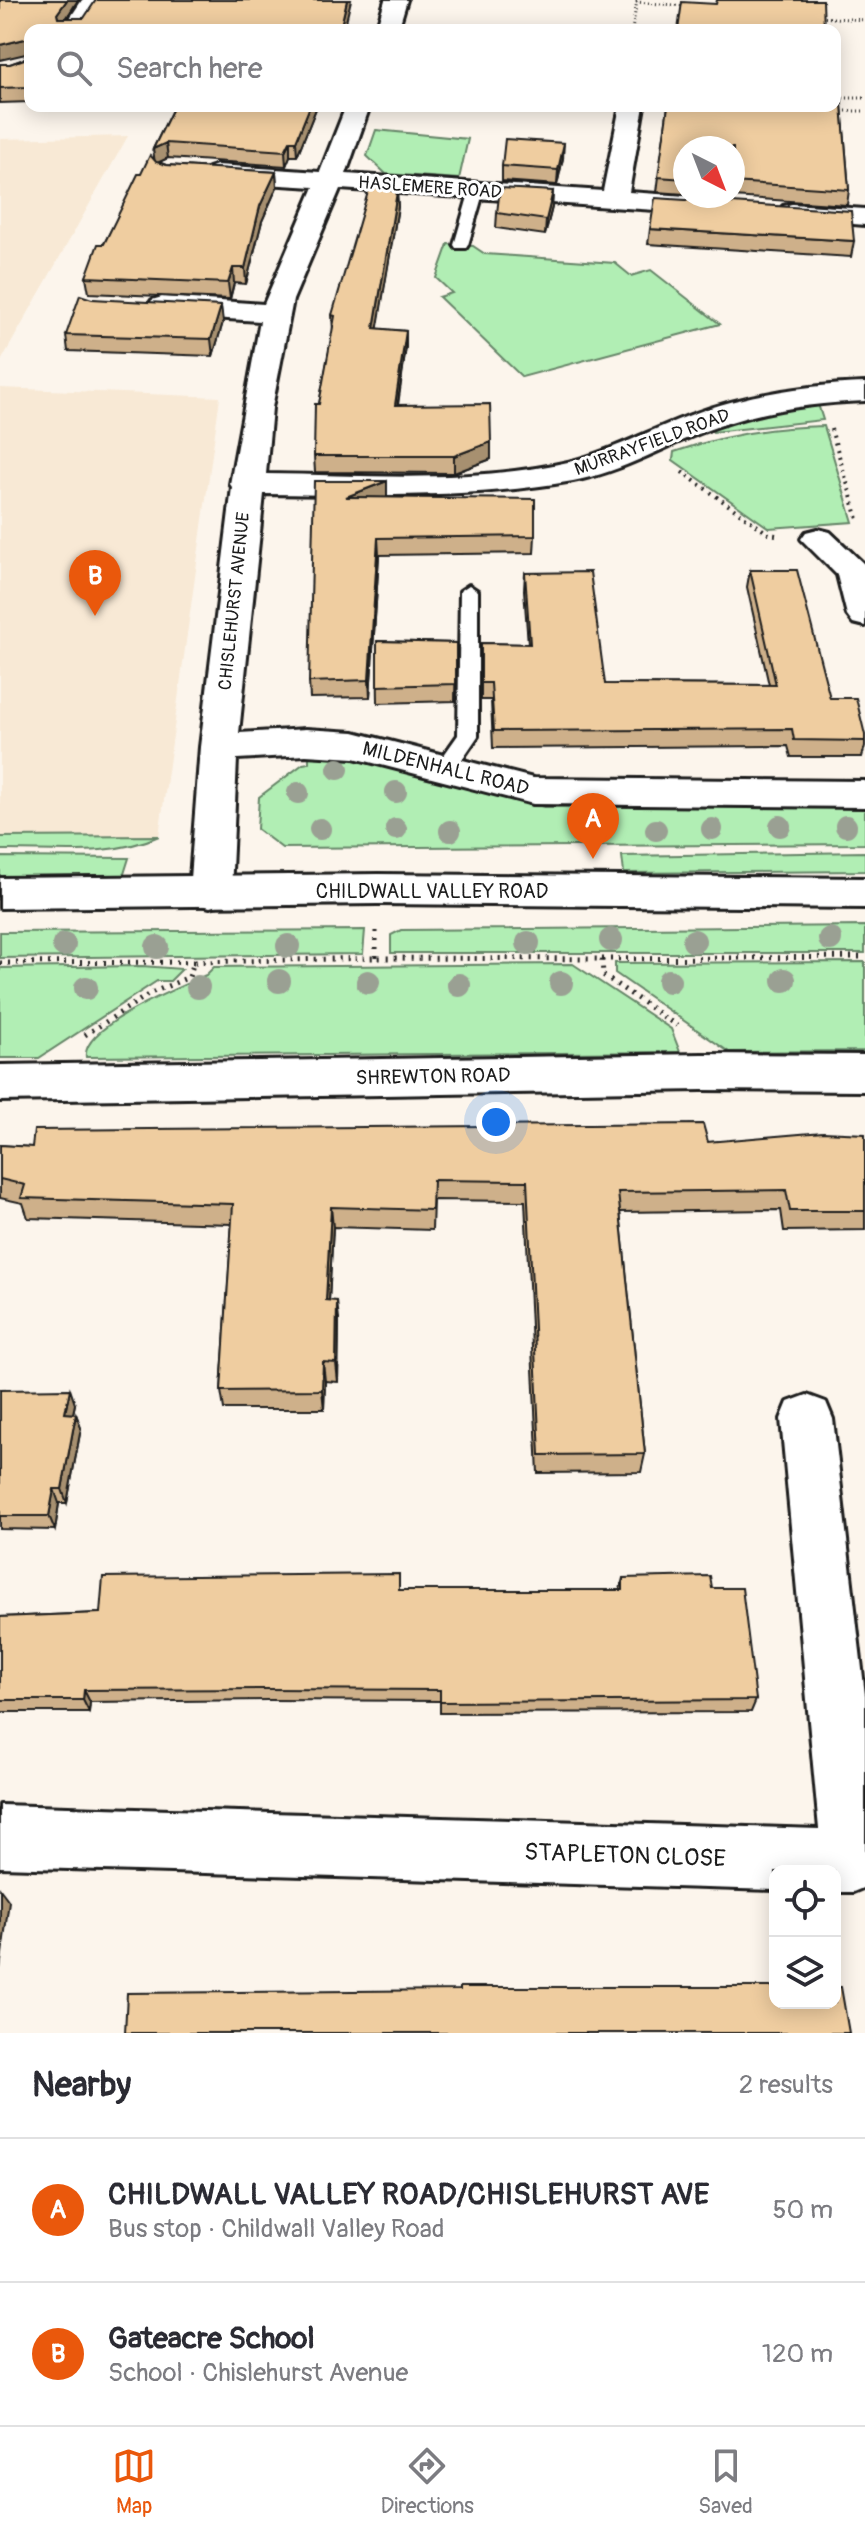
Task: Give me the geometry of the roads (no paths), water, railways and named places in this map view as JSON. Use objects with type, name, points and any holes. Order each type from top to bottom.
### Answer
[{"type":"street","points":[[77,24],[93,0]]},
{"type":"street","points":[[389,24],[396,0]]},
{"type":"street","name":"CHISLEHURST AVENUE","points":[[210,892],[219,747],[246,484],[257,408],[276,313],[356,112]]},
{"type":"street","points":[[615,199],[631,112]]},
{"type":"street","points":[[197,171],[330,181]]},
{"type":"street","name":"HASLEMERE ROAD","points":[[330,181],[673,203]]},
{"type":"street","points":[[771,210],[865,217]]},
{"type":"street","points":[[140,305],[276,313]]},
{"type":"street","name":"MURRAYFIELD ROAD","points":[[246,484],[458,486],[574,471],[645,446],[705,420],[764,404],[821,394],[865,392]]},
{"type":"street","points":[[818,539],[853,572],[865,615]]},
{"type":"street","name":"MILDENHALL ROAD","points":[[219,747],[280,743],[354,745],[533,791],[865,794]]},
{"type":"street","name":"CHILDWALL VALLEY ROAD","points":[[0,893],[378,889],[865,893]]},
{"type":"street","name":"SHREWTON ROAD","points":[[0,1083],[705,1072],[865,1073]]},
{"type":"street","name":"STAPLETON CLOSE","points":[[0,1836],[853,1861],[807,1419]]},
{"type":"lane","points":[[461,245],[477,190]]},
{"type":"lane","points":[[445,769],[468,736],[469,591]]},
{"type":"place","name":"Gateacre School","points":[[95,616]]},
{"type":"place","name":"CHILDWALL VALLEY ROAD/CHISLEHURST AVE","points":[[593,859]]}]
